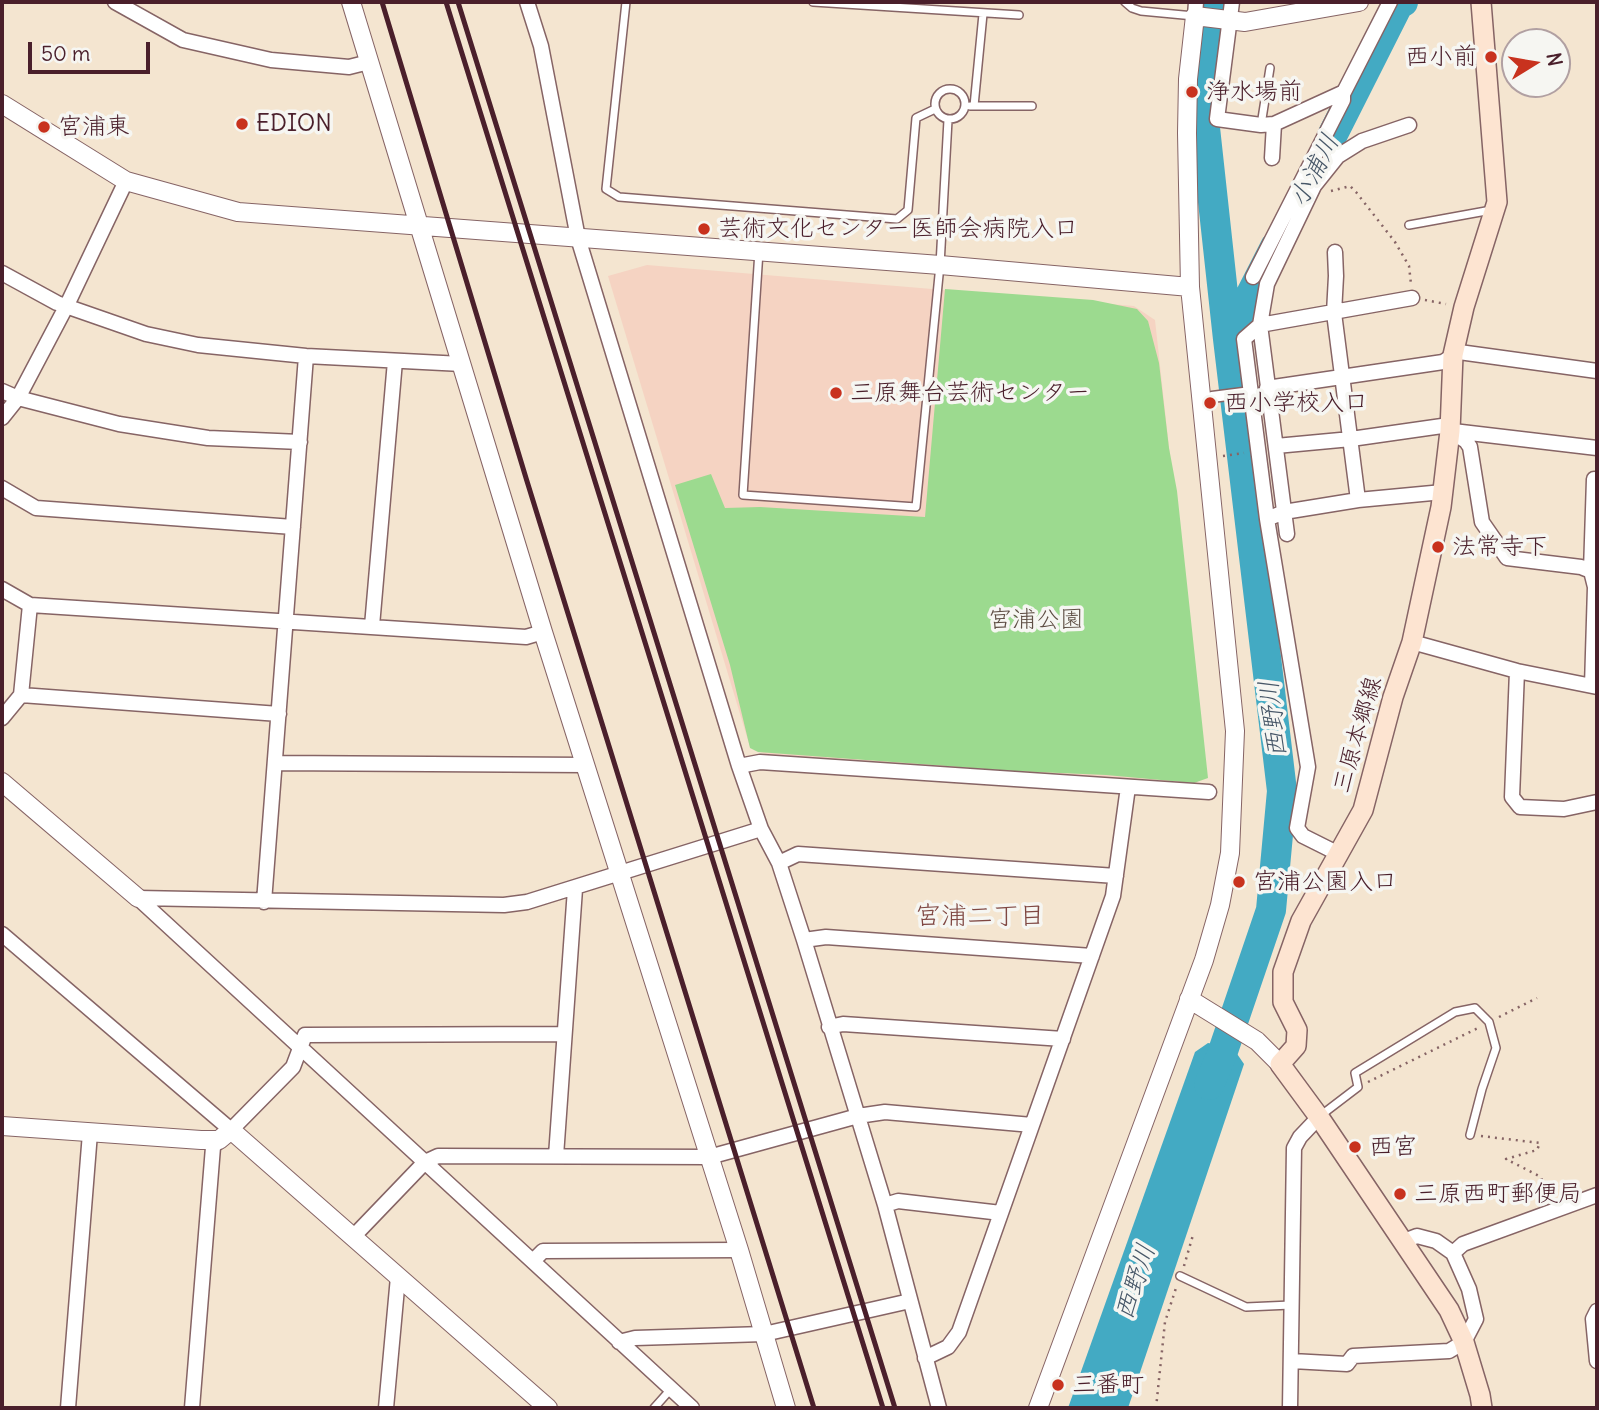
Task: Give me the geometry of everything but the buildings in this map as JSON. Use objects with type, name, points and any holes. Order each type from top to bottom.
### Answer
[{"type":"main road","name":"三原本郷線","points":[[1280,1064],[1296,1046],[1297,1030],[1283,1002],[1283,972],[1301,921],[1363,810],[1412,642],[1443,492],[1450,431],[1453,355],[1464,307],[1497,202],[1481,2]]},
{"type":"main road","points":[[1280,1064],[1319,1117],[1449,1310],[1464,1342],[1482,1408]]},
{"type":"street","points":[[115,2],[183,40],[271,60],[349,67],[369,62]]},
{"type":"street","points":[[351,2],[543,632],[739,1250],[786,1408]]},
{"type":"street","points":[[527,2],[541,46],[578,238],[739,766],[761,829],[779,863],[804,940],[885,1205],[939,1408]]},
{"type":"street","points":[[1038,1408],[1204,960],[1220,905],[1230,853],[1235,731],[1191,287],[1187,133],[1188,79],[1196,9],[1231,10],[1245,22],[1359,2]]},
{"type":"street","points":[[1254,277],[1390,2]]},
{"type":"street","points":[[1231,10],[1217,119],[1268,124],[1343,93]]},
{"type":"street","points":[[2,104],[126,181],[238,212],[940,265],[1191,287]]},
{"type":"street","points":[[1268,124],[1272,158]]},
{"type":"street","points":[[1286,534],[1260,325],[1267,284],[1310,193],[1338,156],[1362,141],[1409,125]]},
{"type":"street","points":[[2,418],[18,398],[67,305],[126,181]]},
{"type":"street","points":[[1335,252],[1334,313],[1358,500]]},
{"type":"street","points":[[2,273],[57,303],[159,337],[198,345],[306,356],[462,364]]},
{"type":"street","points":[[1339,854],[1303,836],[1297,828],[1308,767],[1267,519],[1244,339],[1260,325],[1412,298]]},
{"type":"street","points":[[1267,388],[1443,362],[1459,352],[1597,371]]},
{"type":"street","points":[[264,902],[306,356]]},
{"type":"street","points":[[372,626],[395,361]]},
{"type":"street","points":[[2,391],[18,398],[119,424],[208,438],[300,443]]},
{"type":"street","points":[[1212,397],[1251,392]]},
{"type":"street","points":[[1276,446],[1442,426],[1466,441],[1470,447],[1482,522],[1507,558],[1591,570]]},
{"type":"street","points":[[1450,431],[1597,448]]},
{"type":"street","points":[[1412,642],[1517,671],[1595,686],[1595,587],[1591,570],[1594,479]]},
{"type":"street","points":[[2,488],[36,509],[293,527]]},
{"type":"street","points":[[1267,519],[1284,512],[1358,500],[1443,492]]},
{"type":"street","points":[[2,589],[30,605],[526,637],[543,632]]},
{"type":"street","points":[[2,718],[21,695],[30,605]]},
{"type":"street","points":[[1517,671],[1512,797],[1520,807],[1564,809],[1597,802]]},
{"type":"street","points":[[21,695],[279,715]]},
{"type":"street","points":[[739,766],[760,762],[1209,792]]},
{"type":"street","points":[[275,763],[585,765]]},
{"type":"street","points":[[2,782],[138,898],[692,1408]]},
{"type":"street","points":[[925,1358],[948,1347],[959,1332],[1113,896],[1128,787]]},
{"type":"street","points":[[138,898],[504,905],[527,902],[575,888],[618,872],[761,829]]},
{"type":"street","points":[[779,863],[798,854],[1116,876]]},
{"type":"street","points":[[556,1157],[575,888]]},
{"type":"street","points":[[2,934],[225,1135],[353,1237],[548,1408]]},
{"type":"street","points":[[804,940],[826,937],[1092,956]]},
{"type":"street","points":[[1189,999],[1257,1041],[1280,1064]]},
{"type":"street","points":[[829,1027],[843,1024],[1063,1039]]},
{"type":"street","points":[[192,1408],[213,1147],[293,1067],[305,1035],[564,1034]]},
{"type":"street","points":[[353,1237],[425,1162],[438,1156],[709,1157],[858,1116],[885,1112],[1032,1125]]},
{"type":"street","points":[[1290,1408],[1294,1148],[1300,1137],[1319,1117]]},
{"type":"street","points":[[2,1126],[90,1133],[225,1135]]},
{"type":"street","points":[[68,1408],[90,1133]]},
{"type":"street","points":[[1453,1253],[1463,1244],[1597,1195]]},
{"type":"street","points":[[885,1205],[898,1201],[1001,1213]]},
{"type":"street","points":[[1292,1361],[1347,1364],[1353,1356],[1449,1351],[1464,1342],[1475,1319],[1469,1289],[1453,1253],[1436,1241],[1417,1236],[1404,1241]]},
{"type":"street","points":[[533,1261],[542,1251],[739,1250]]},
{"type":"street","points":[[386,1408],[398,1277]]},
{"type":"street","points":[[619,1342],[635,1338],[764,1334],[910,1301]]},
{"type":"street","points":[[1597,1311],[1593,1319],[1597,1361]]},
{"type":"lane","points":[[626,2],[606,189],[619,197],[897,219],[908,210],[916,118],[935,109]]},
{"type":"lane","points":[[813,2],[894,5],[1019,15]]},
{"type":"lane","points":[[1125,2],[1140,11],[1196,9]]},
{"type":"lane","points":[[974,106],[983,14]]},
{"type":"lane","points":[[1268,124],[1270,68]]},
{"type":"lane","points":[[951,89],[961,94],[965,106],[960,116],[948,120],[935,109],[936,97],[951,89]]},
{"type":"lane","points":[[965,106],[1032,106]]},
{"type":"lane","points":[[759,251],[743,495],[916,508],[940,265],[948,120]]},
{"type":"lane","points":[[1409,225],[1486,211],[1493,214]]},
{"type":"lane","points":[[1319,1117],[1358,1087],[1355,1073],[1455,1012],[1475,1008],[1489,1022],[1496,1048],[1482,1089],[1471,1135]]},
{"type":"lane","points":[[1180,1276],[1247,1307],[1291,1305]]},
{"type":"lane","points":[[653,1408],[671,1389]]},
{"type":"path","points":[[1310,193],[1350,186],[1395,242],[1409,267],[1412,298],[1464,307]]},
{"type":"path","points":[[1218,457],[1258,452]]},
{"type":"path","points":[[1358,1087],[1537,998]]},
{"type":"path","points":[[1471,1135],[1541,1143],[1537,1150],[1506,1159],[1541,1177],[1551,1212]]},
{"type":"path","points":[[1156,1408],[1165,1322],[1193,1235]]},
{"type":"shaded area","name":"宮浦公園","points":[[647,265],[1134,306],[1155,320],[1205,774],[1194,786],[771,757],[750,747],[608,276]]},
{"type":"green space","name":"宮浦公園","points":[[945,289],[1093,300],[1137,309],[1148,321],[1159,363],[1177,491],[1208,778],[1194,783],[758,752],[750,748],[730,665],[675,485],[711,474],[725,508],[760,507],[925,517]]},
{"type":"water","points":[[1208,1043],[1233,1048],[1244,1064],[1128,1408],[1068,1408],[1195,1052]]},
{"type":"waterway","name":"西野川","points":[[1209,1085],[1271,910],[1282,791],[1205,128],[1210,2]]},
{"type":"waterway","name":"小浦川","points":[[1333,134],[1398,5],[1403,2]]},
{"type":"waterway","name":"小浦川","points":[[1228,339],[1275,247]]},
{"type":"railway","points":[[382,2],[526,478],[814,1408]]},
{"type":"railway","points":[[446,2],[883,1408]]},
{"type":"railway","points":[[458,2],[895,1408]]},
{"type":"place","name":"西小前","points":[[1491,57]]},
{"type":"place","name":"浄水場前","points":[[1192,92]]},
{"type":"place","name":"EDION","points":[[242,124]]},
{"type":"place","name":"宮浦東","points":[[44,127]]},
{"type":"place","name":"芸術文化センター医師会病院入口","points":[[704,229]]},
{"type":"place","name":"三原舞台芸術センター","points":[[836,393]]},
{"type":"place","name":"西小学校入口","points":[[1210,403]]},
{"type":"place","name":"法常寺下","points":[[1438,547]]},
{"type":"place","name":"宮浦公園入口","points":[[1239,882]]},
{"type":"place","name":"西宮","points":[[1355,1147]]},
{"type":"place","name":"三原西町郵便局","points":[[1400,1194]]},
{"type":"place","name":"三番町","points":[[1058,1385]]},
{"type":"district","name":"宮浦二丁目","points":[[980,917]]}]
